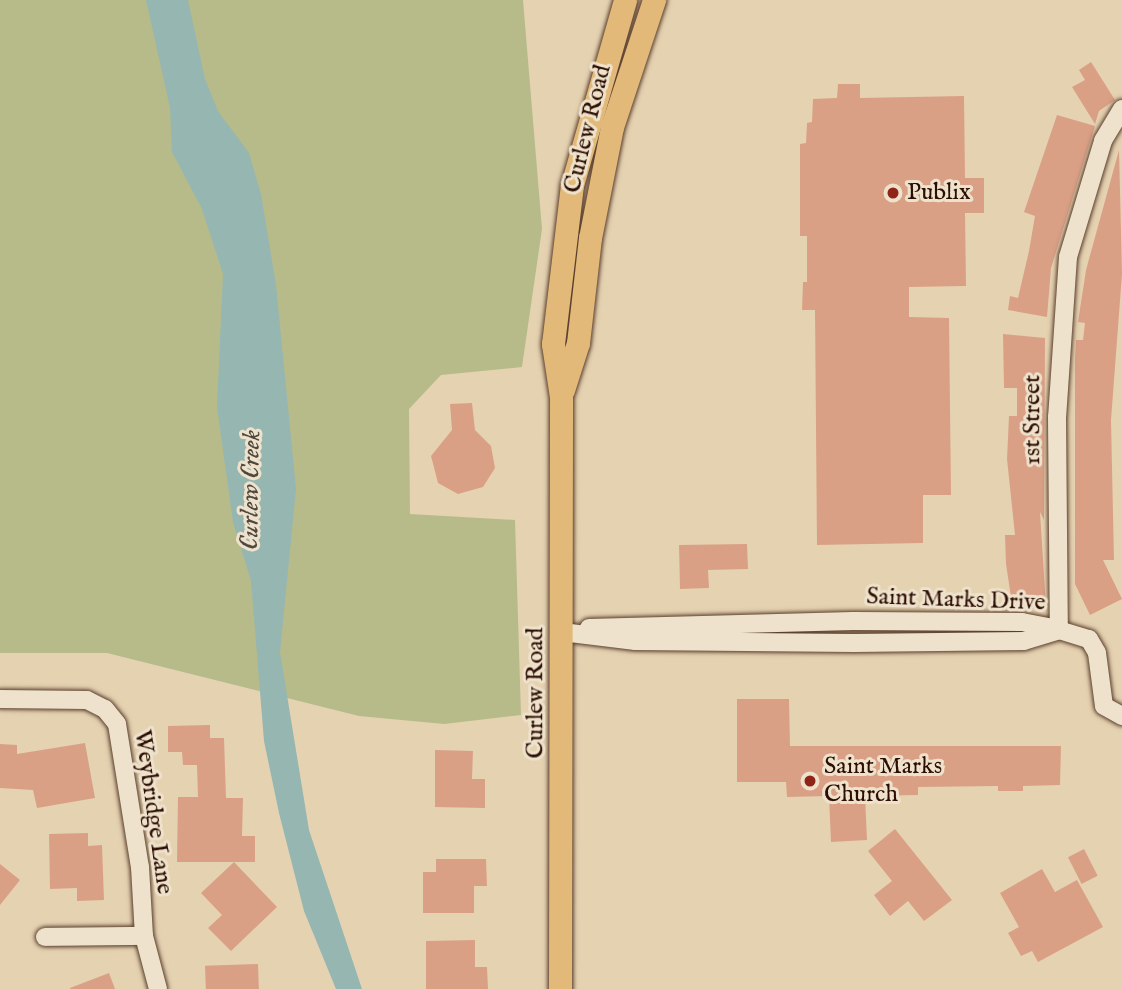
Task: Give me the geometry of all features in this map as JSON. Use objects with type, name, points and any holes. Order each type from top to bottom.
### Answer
[{"type":"main road","name":"Curlew Road","points":[[560,989],[561,397],[553,344],[563,239],[598,81],[625,0]]},
{"type":"main road","points":[[612,127],[622,50],[640,0]]},
{"type":"main road","name":"Curlew Road","points":[[561,397],[578,343],[590,238],[612,127],[654,0]]},
{"type":"street","name":"1st Street","points":[[1059,629],[1059,331],[1068,257],[1082,202],[1103,141],[1122,109]]},
{"type":"street","name":"Saint Marks Drive","points":[[562,632],[635,641],[854,643],[1024,641],[1059,629]]},
{"type":"street","points":[[1059,629],[1089,639],[1097,653],[1104,706],[1118,714]]},
{"type":"street","name":"Weybridge Lane","points":[[0,699],[87,700],[105,709],[117,724],[137,840],[145,936],[159,989]]},
{"type":"street","points":[[45,937],[145,936]]},
{"type":"green space","points":[[0,0],[523,0],[542,229],[522,367],[441,375],[409,409],[410,514],[515,520],[521,715],[444,724],[359,716],[107,653],[0,653]]},
{"type":"water","name":"Curlew Creek","points":[[146,0],[188,0],[205,79],[218,111],[249,153],[261,194],[276,285],[296,489],[280,652],[309,830],[362,989],[336,989],[304,911],[279,813],[264,741],[251,581],[233,522],[217,407],[223,274],[202,209],[172,152],[170,108]]},
{"type":"building","points":[[1091,62],[1115,100],[1099,111],[1095,124],[1072,87],[1085,80],[1079,70]]},
{"type":"building","points":[[838,84],[860,84],[860,98],[964,96],[965,178],[984,178],[984,213],[965,213],[966,286],[909,287],[909,317],[949,318],[951,495],[923,495],[923,543],[817,545],[815,310],[802,310],[803,282],[807,282],[807,236],[800,236],[800,144],[806,143],[807,123],[812,122],[813,99],[837,98]]},
{"type":"building","points":[[1057,115],[1095,126],[1051,268],[1047,317],[1008,310],[1010,296],[1018,298],[1035,216],[1024,212]]},
{"type":"building","points":[[1119,150],[1122,274],[1111,420],[1114,560],[1103,560],[1122,599],[1090,615],[1075,584],[1076,340],[1083,340],[1085,323],[1078,322],[1086,270]]},
{"type":"building","points":[[1003,334],[1045,338],[1044,520],[1040,512],[1046,607],[1023,609],[1023,596],[1011,597],[1005,535],[1015,535],[1007,459],[1009,416],[1017,416],[1017,388],[1004,388]]},
{"type":"building","points":[[472,403],[475,430],[491,446],[495,468],[483,487],[458,494],[438,483],[431,456],[452,430],[450,404]]},
{"type":"building","points":[[747,544],[748,569],[708,570],[709,588],[680,589],[679,545]]},
{"type":"building","points":[[737,699],[789,699],[790,746],[1061,746],[1060,785],[1023,786],[1023,791],[998,791],[998,786],[918,787],[918,795],[865,796],[867,840],[831,842],[829,796],[787,797],[786,782],[737,782]]},
{"type":"building","points":[[210,725],[210,738],[224,738],[226,798],[243,798],[242,836],[255,836],[255,862],[177,862],[178,797],[198,797],[197,765],[183,765],[182,752],[168,752],[168,726]]},
{"type":"building","points":[[85,743],[95,798],[37,808],[33,790],[0,788],[0,744],[17,745],[17,754]]},
{"type":"building","points":[[435,750],[473,751],[472,779],[485,779],[485,808],[435,807]]},
{"type":"building","points":[[895,829],[952,900],[924,921],[908,901],[890,916],[874,895],[892,881],[868,851]]},
{"type":"building","points":[[88,833],[88,846],[102,845],[104,900],[77,901],[77,888],[50,889],[49,834]]},
{"type":"building","points":[[1084,849],[1098,876],[1082,884],[1068,857]]},
{"type":"building","points":[[436,859],[486,859],[487,886],[474,886],[474,913],[423,913],[423,872],[436,872]]},
{"type":"building","points":[[234,862],[277,907],[231,951],[208,928],[222,915],[201,893]]},
{"type":"building","points":[[0,864],[20,880],[0,905]]},
{"type":"building","points":[[1042,869],[1055,892],[1077,880],[1103,927],[1038,962],[1032,951],[1021,956],[1008,933],[1019,927],[1000,893]]},
{"type":"building","points":[[475,940],[475,967],[487,967],[488,989],[426,989],[426,941]]},
{"type":"building","points":[[258,964],[259,989],[206,989],[205,966]]},
{"type":"building","points":[[109,973],[115,989],[70,989],[70,988]]},
{"type":"place","name":"Publix","points":[[893,193]]},
{"type":"place","name":"Saint Marks Church","points":[[810,781]]}]
